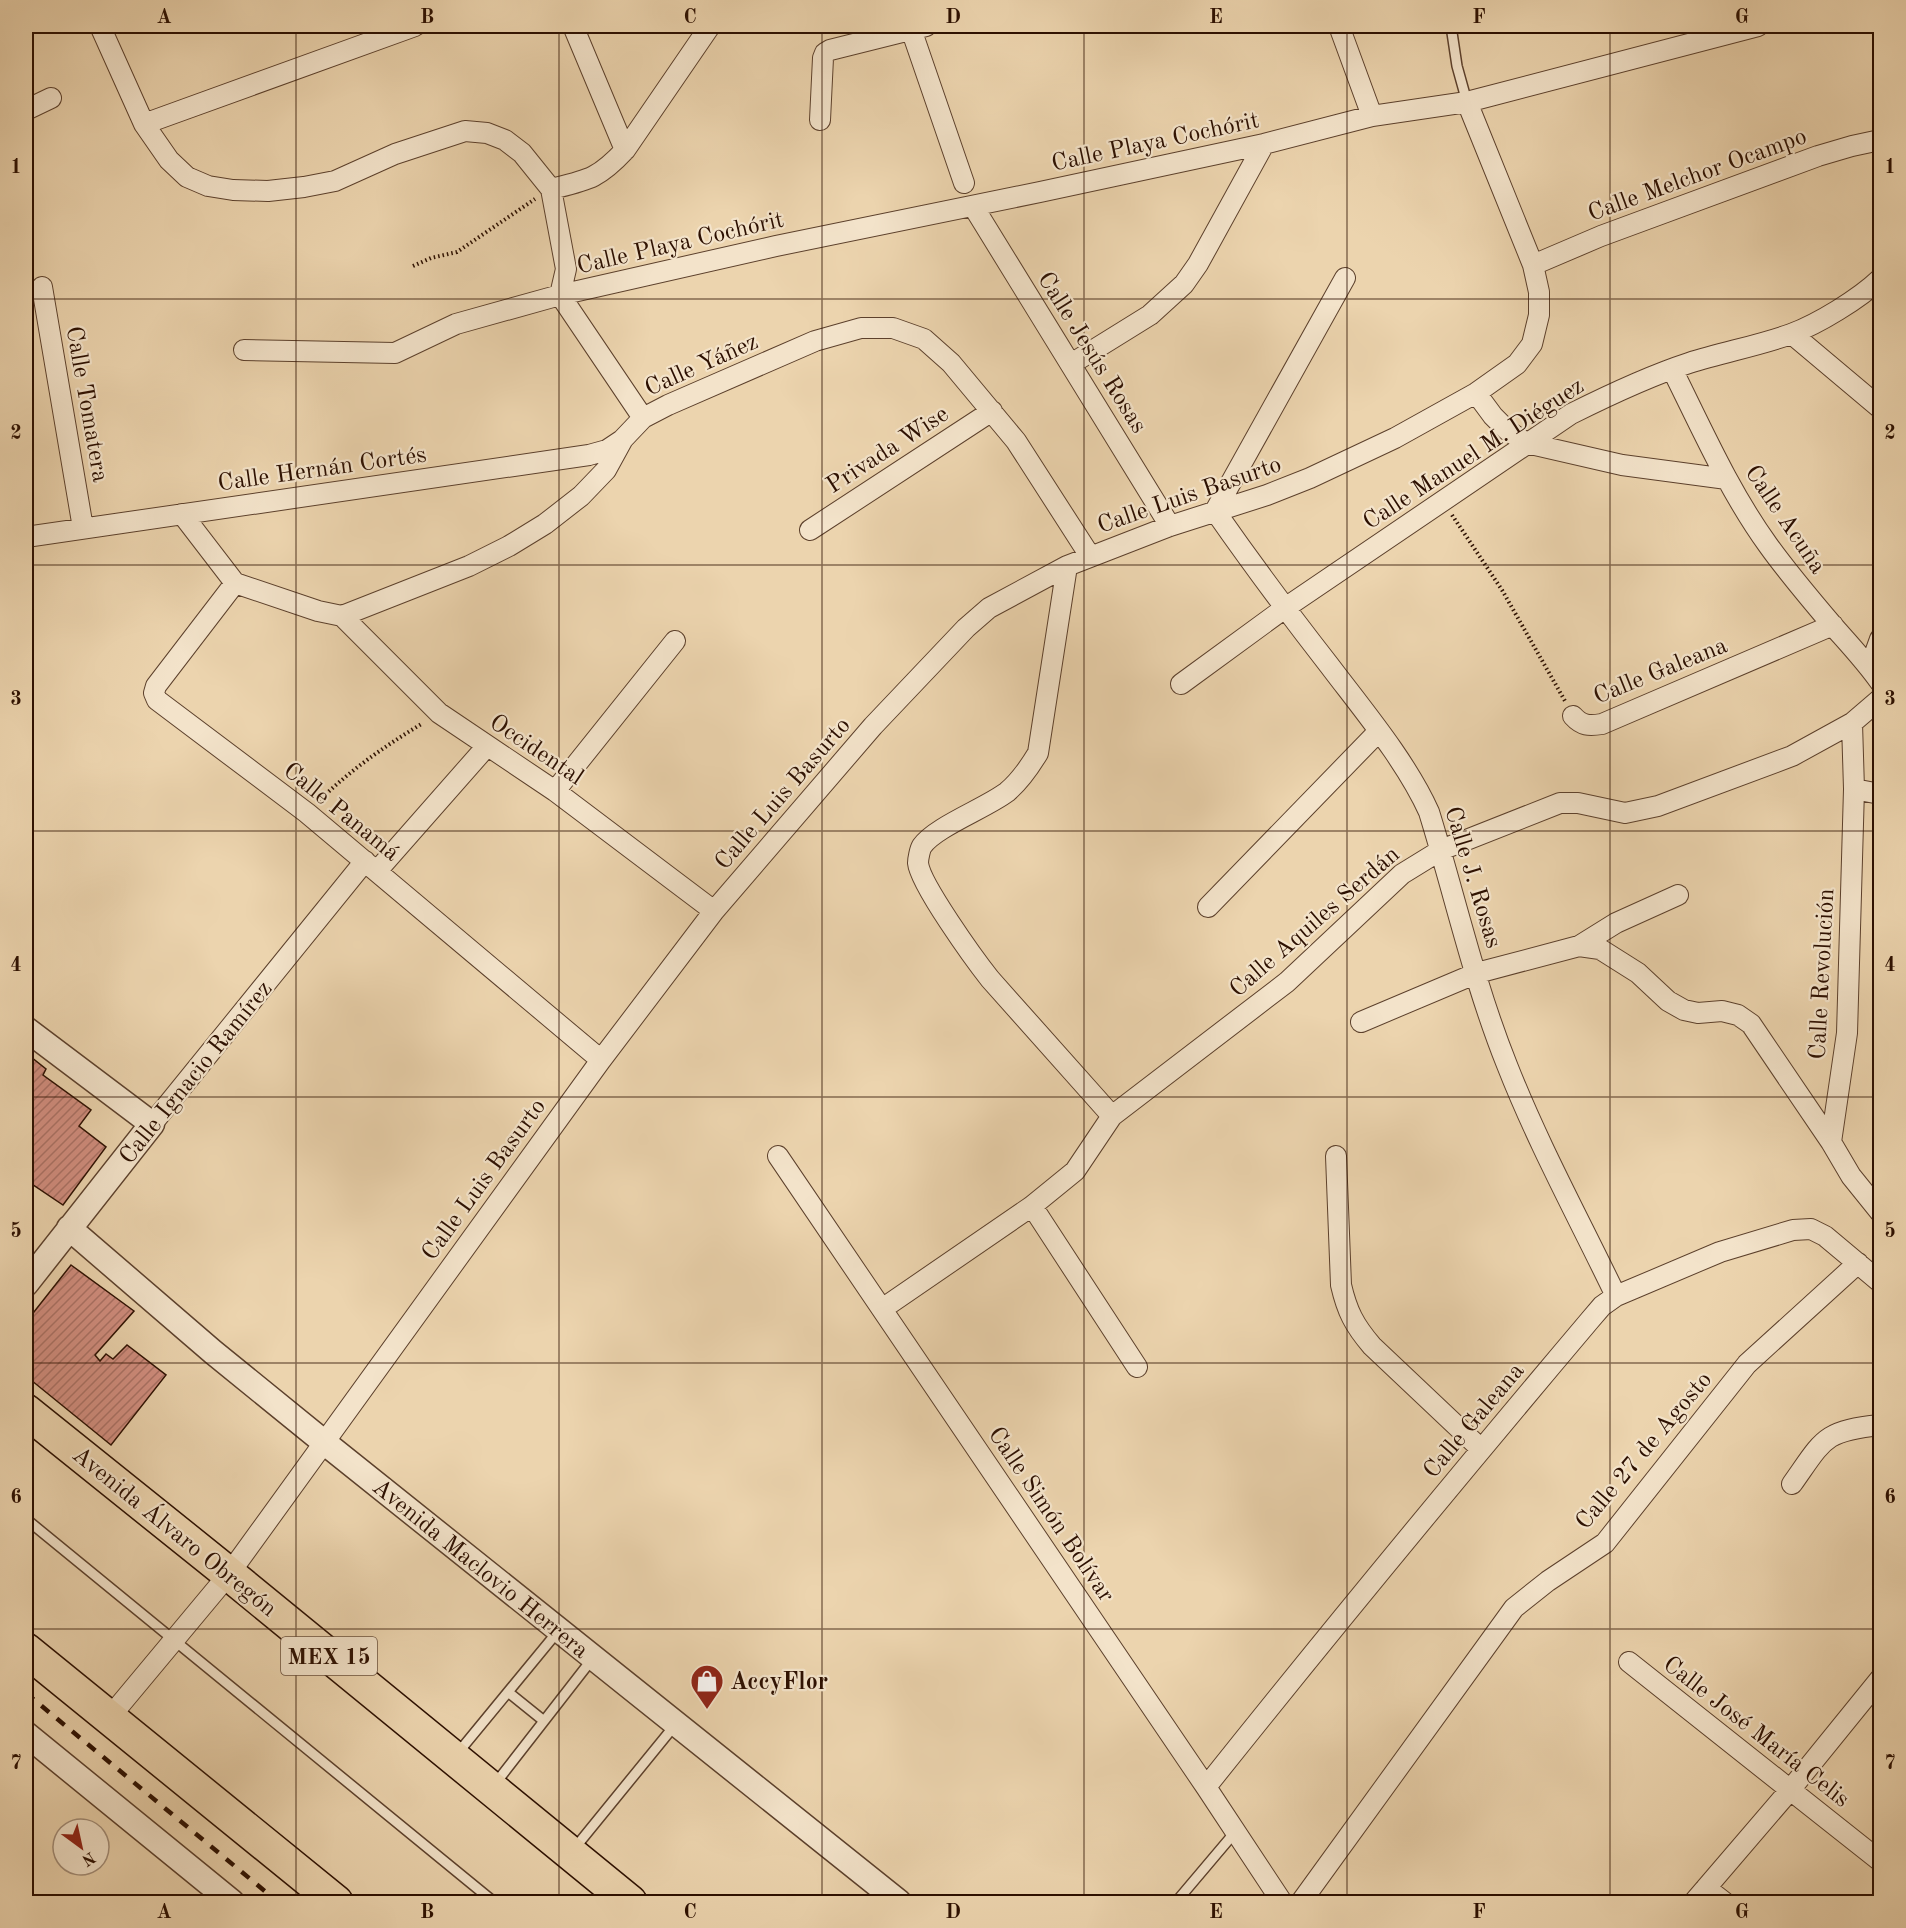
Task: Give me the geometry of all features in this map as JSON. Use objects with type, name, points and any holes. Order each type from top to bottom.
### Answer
[{"type":"highway","name":"Avenida Álvaro Obregón","points":[[26,1411],[630,1902]]},
{"type":"highway","points":[[26,1650],[336,1902]]},
{"type":"street","points":[[100,26],[144,124],[170,160],[187,177],[217,188],[267,190],[304,187],[335,181],[395,154],[465,131],[487,133],[505,140],[522,153],[551,189],[566,269],[560,295],[643,418]]},
{"type":"street","points":[[144,124],[415,26]]},
{"type":"street","points":[[573,26],[625,150]]},
{"type":"street","points":[[551,189],[592,179],[611,165],[625,150],[710,26]]},
{"type":"street","points":[[1339,26],[1372,116]]},
{"type":"street","name":"Calle Playa Cochórit","points":[[244,350],[395,353],[456,324],[560,295],[776,246],[1264,144],[1372,116],[1467,102],[1758,26]]},
{"type":"street","points":[[820,120],[825,53],[919,27],[964,183]]},
{"type":"street","points":[[26,110],[51,98]]},
{"type":"street","name":"Calle Luis Basurto","points":[[109,1718],[229,1574],[601,1060],[714,911],[873,726],[966,628],[989,608],[1067,566],[1170,526],[1266,495],[1347,461],[1476,393],[1517,363],[1532,344],[1539,315],[1539,292],[1533,265],[1467,102]]},
{"type":"street","name":"Calle Melchor Ocampo","points":[[1533,265],[1601,236],[1818,156],[1881,140]]},
{"type":"street","points":[[1071,364],[1150,315],[1184,284],[1198,264],[1264,144]]},
{"type":"street","name":"Calle Jesús Rosas","points":[[973,206],[1170,526]]},
{"type":"street","points":[[1215,511],[1344,278]]},
{"type":"street","name":"Calle Manuel M. Diéguez","points":[[1181,684],[1285,608],[1571,414],[1672,369],[1792,334],[1844,307],[1881,279]]},
{"type":"street","name":"Calle Tomatera","points":[[42,287],[83,528]]},
{"type":"street","name":"Calle Yáñez","points":[[342,616],[469,566],[509,546],[545,524],[581,496],[606,470],[623,439],[643,418],[815,341],[861,328],[893,328],[924,339],[951,363],[992,411],[1036,470],[1090,556]]},
{"type":"street","points":[[1792,334],[1881,408]]},
{"type":"street","name":"Calle Acuña","points":[[1672,369],[1727,479],[1768,546],[1875,675]]},
{"type":"street","points":[[1476,393],[1492,416],[1526,443],[1622,465],[1727,479]]},
{"type":"street","name":"Privada Wise","points":[[810,530],[992,411]]},
{"type":"street","name":"Calle Hernán Cortés","points":[[26,537],[589,455],[607,450],[623,439]]},
{"type":"street","name":"Calle J. Rosas","points":[[1215,511],[1420,792],[1429,812],[1503,1053],[1529,1117],[1616,1296]]},
{"type":"street","points":[[182,514],[235,583],[318,611],[342,616]]},
{"type":"street","points":[[1067,566],[1038,753],[1026,773],[1006,792],[934,835],[921,847],[918,863],[923,879],[973,957],[1112,1116]]},
{"type":"street","name":"Calle Panamá","points":[[235,583],[156,686],[154,693],[158,700],[307,813],[601,1060]]},
{"type":"street","name":"Occidental","points":[[342,616],[438,713],[555,790],[714,911]]},
{"type":"street","name":"Calle Galeana","points":[[1573,716],[1581,724],[1590,726],[1602,724],[1833,625]]},
{"type":"street","points":[[1875,675],[1881,639]]},
{"type":"street","points":[[555,790],[675,641]]},
{"type":"street","name":"Calle Aquiles Serdán","points":[[882,1309],[1032,1206],[1075,1171],[1112,1116],[1287,982],[1402,874],[1441,850],[1560,803],[1578,803],[1626,813],[1658,807],[1792,756],[1852,723],[1881,699]]},
{"type":"street","name":"Calle Revolución","points":[[1831,1142],[1847,1033],[1854,789],[1852,723]]},
{"type":"street","points":[[1208,907],[1378,732]]},
{"type":"street","name":"Calle Ignacio Ramírez","points":[[26,1284],[152,1124],[371,866],[487,746]]},
{"type":"street","points":[[1854,789],[1881,794]]},
{"type":"street","points":[[1361,1022],[1477,974],[1579,946],[1616,923],[1678,895]]},
{"type":"street","points":[[1579,946],[1600,949],[1638,973],[1668,1001],[1684,1010],[1698,1013],[1722,1011],[1738,1015],[1751,1024],[1831,1142],[1851,1176],[1879,1207]]},
{"type":"street","points":[[26,1029],[152,1124]]},
{"type":"street","name":"Calle Simón Bolívar","points":[[778,1156],[1282,1902]]},
{"type":"street","points":[[1336,1156],[1341,1285],[1346,1306],[1356,1326],[1372,1346],[1481,1449]]},
{"type":"street","points":[[1032,1206],[1137,1367]]},
{"type":"street","name":"Avenida Maclovio Herrera","points":[[69,1228],[213,1352],[325,1443],[899,1902]]},
{"type":"street","name":"Calle Galeana","points":[[1206,1787],[1343,1615],[1602,1306],[1616,1296],[1720,1252],[1794,1230],[1810,1229],[1825,1236],[1857,1263]]},
{"type":"street","points":[[1857,1263],[1881,1282]]},
{"type":"street","name":"Calle 27 de Agosto","points":[[1301,1902],[1514,1608],[1548,1581],[1605,1543],[1747,1364],[1857,1263]]},
{"type":"street","points":[[1792,1484],[1820,1444],[1829,1436],[1851,1428],[1881,1425]]},
{"type":"street","name":"Calle José María Celis","points":[[1629,1662],[1881,1861]]},
{"type":"street","points":[[1724,1902],[1700,1895],[1881,1679]]},
{"type":"street","points":[[26,1734],[232,1902]]},
{"type":"lane","points":[[1451,26],[1457,66],[1467,102]]},
{"type":"lane","points":[[26,1519],[494,1902]]},
{"type":"lane","points":[[454,1758],[559,1630]]},
{"type":"lane","points":[[491,1789],[593,1658]]},
{"type":"lane","points":[[508,1692],[544,1721]]},
{"type":"lane","points":[[570,1854],[675,1725]]},
{"type":"lane","points":[[1176,1902],[1236,1831]]},
{"type":"path","points":[[413,266],[430,258],[457,252],[551,189]]},
{"type":"path","name":"Calle Galeana","points":[[1443,502],[1503,590],[1573,716]]},
{"type":"path","points":[[307,813],[334,786],[377,751],[438,713]]},
{"type":"building","points":[[26,1053],[46,1069],[43,1075],[91,1110],[79,1126],[106,1147],[63,1205],[26,1180]]},
{"type":"building","points":[[71,1265],[134,1311],[95,1355],[100,1361],[106,1354],[113,1359],[127,1345],[166,1375],[111,1445],[26,1376],[26,1322]]},
{"type":"railway","points":[[26,1693],[278,1902]]},
{"type":"place","name":"AccyFlor","points":[[707,1710]]}]
